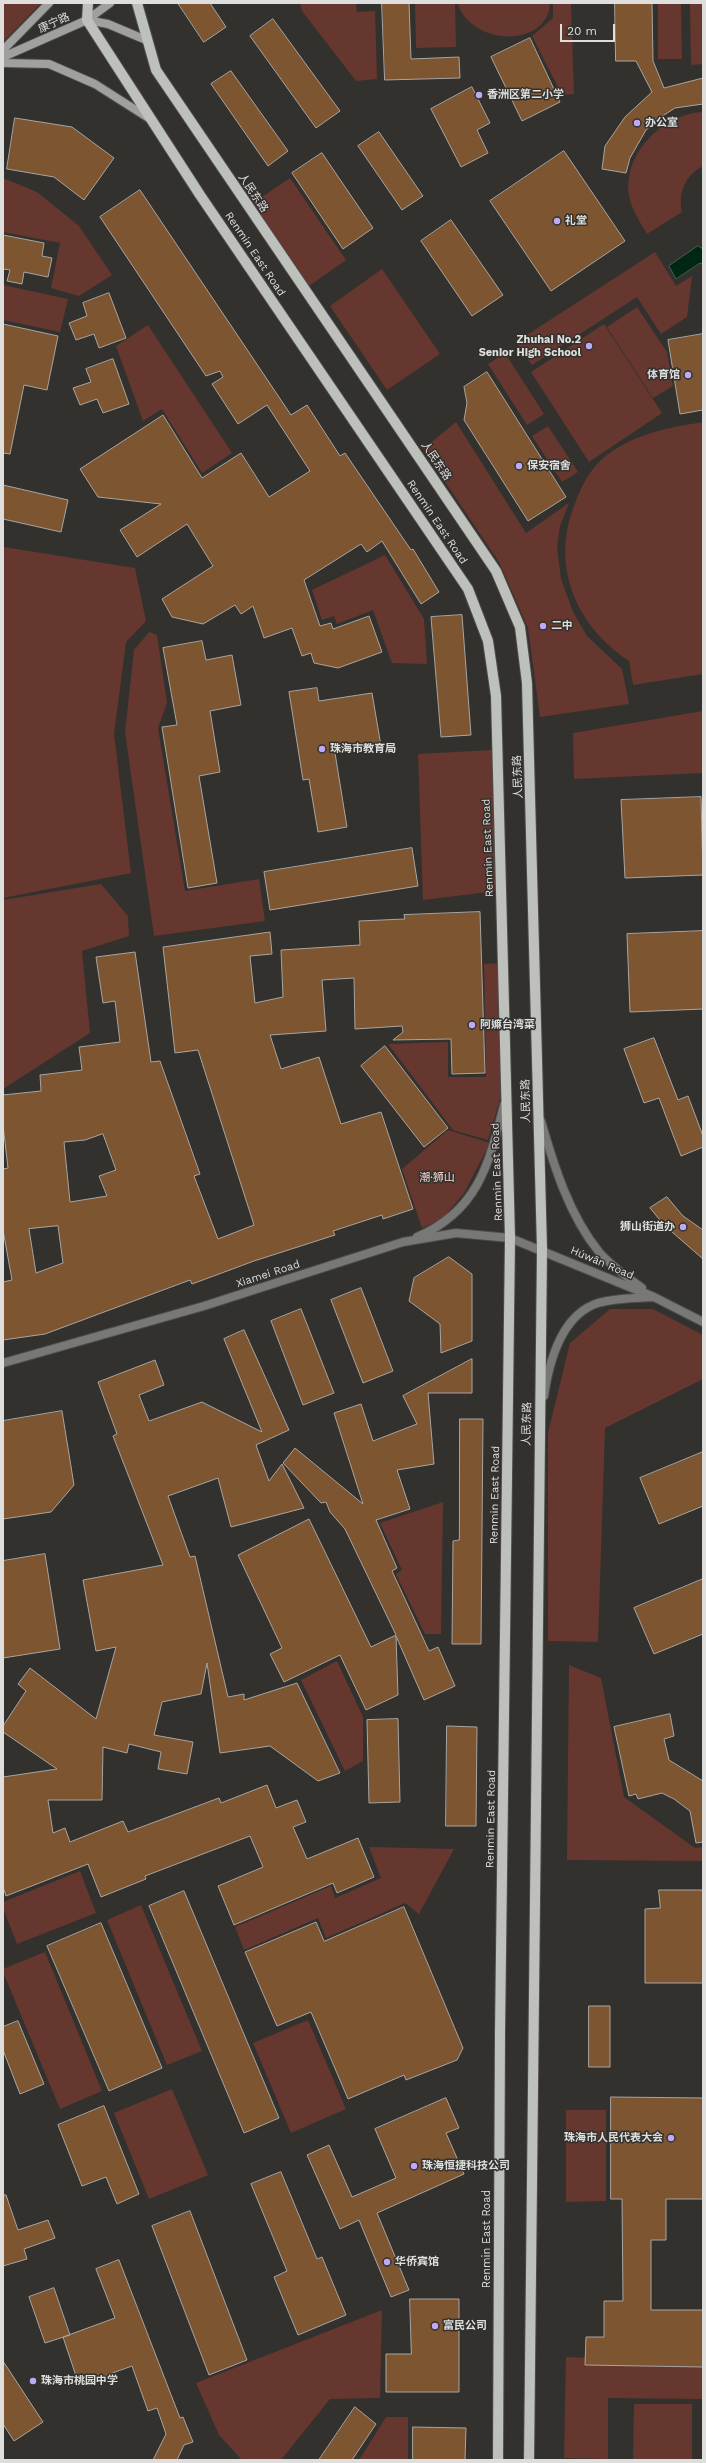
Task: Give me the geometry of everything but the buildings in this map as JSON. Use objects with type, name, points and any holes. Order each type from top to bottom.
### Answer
[{"type":"main road","points":[[3,50],[49,3]]},
{"type":"main road","points":[[88,3],[87,20],[108,24],[146,40]]},
{"type":"main road","name":"康宁路","points":[[3,57],[87,20],[110,3]]},
{"type":"main road","name":"人民东路","points":[[137,3],[146,40],[156,70],[496,572],[520,627],[527,683],[542,1249],[529,2460]]},
{"type":"main road","name":"Renmin East Road","points":[[87,20],[152,121],[468,589],[488,641],[496,696],[510,1238],[500,2032],[498,2460]]},
{"type":"main road","points":[[3,63],[48,64],[95,84],[152,121]]},
{"type":"street","points":[[403,1242],[446,1221],[467,1202],[494,1145],[506,1096]]},
{"type":"street","points":[[538,1111],[559,1176],[578,1221],[600,1254],[654,1297],[703,1322]]},
{"type":"street","name":"Xiamei Road","points":[[3,1363],[204,1306],[403,1242],[456,1233],[510,1238],[542,1249]]},
{"type":"street","name":"Húwān Road","points":[[542,1249],[654,1297]]},
{"type":"street","points":[[539,1430],[550,1369],[560,1340],[573,1320],[586,1309],[597,1304],[654,1297]]},
{"type":"green space","points":[[3,3],[41,3],[3,42]]},
{"type":"green space","points":[[300,3],[356,3],[357,12],[375,11],[377,79],[356,81],[302,11]]},
{"type":"green space","points":[[415,3],[455,3],[456,47],[416,48]]},
{"type":"green space","points":[[457,3],[550,3],[546,17],[537,28],[524,34],[509,36],[493,34],[478,28],[466,18]]},
{"type":"green space","points":[[553,3],[571,3],[574,94],[562,95],[532,36],[553,18]]},
{"type":"green space","points":[[658,3],[681,3],[682,59],[658,59]]},
{"type":"green space","points":[[690,3],[703,3],[703,64],[691,65]]},
{"type":"green space","points":[[703,112],[703,166],[687,180],[684,185],[681,198],[682,212],[647,234],[636,215],[630,200],[629,179],[632,165],[639,151],[649,138],[660,128],[688,114]]},
{"type":"green space","points":[[3,178],[37,192],[79,226],[112,275],[79,296],[51,288],[60,243],[3,232]]},
{"type":"green space","points":[[290,178],[346,260],[309,286],[253,203]]},
{"type":"green space","points":[[655,252],[676,286],[692,276],[687,317],[661,334],[637,297],[532,365],[516,342]]},
{"type":"green space","points":[[382,269],[440,354],[387,390],[330,306]]},
{"type":"green space","points":[[3,285],[68,299],[60,332],[3,320]]},
{"type":"green space","points":[[637,307],[667,352],[673,386],[653,398],[607,327]]},
{"type":"green space","points":[[604,324],[662,413],[589,462],[531,372]]},
{"type":"green space","points":[[148,325],[232,453],[202,473],[162,409],[143,421],[116,346]]},
{"type":"green space","points":[[505,353],[544,414],[527,425],[488,364]]},
{"type":"green space","points":[[456,422],[526,533],[569,503],[560,526],[557,547],[561,579],[573,612],[587,636],[622,669],[629,704],[540,717],[528,628],[499,562],[423,449]]},
{"type":"green space","points":[[703,422],[703,674],[633,685],[629,661],[610,646],[594,630],[582,612],[572,592],[567,571],[565,549],[568,526],[575,503],[589,474],[602,459],[613,450],[650,433]]},
{"type":"green space","points":[[548,426],[578,472],[562,482],[532,436]]},
{"type":"green space","points":[[4,547],[135,568],[146,621],[126,642],[114,734],[131,873],[3,898]]},
{"type":"green space","points":[[385,555],[424,619],[427,664],[392,663],[373,610],[337,624],[334,616],[322,620],[312,590]]},
{"type":"green space","points":[[149,632],[157,635],[167,703],[158,728],[185,891],[259,879],[265,921],[154,936],[125,732],[134,650]]},
{"type":"green space","points":[[703,711],[703,773],[574,779],[573,733]]},
{"type":"green space","points":[[492,750],[497,891],[423,900],[418,754]]},
{"type":"green space","points":[[101,884],[128,916],[129,936],[82,951],[90,1033],[3,1089],[3,900]]},
{"type":"green space","points":[[499,963],[502,1092],[488,1140],[453,1130],[388,1044],[448,1042],[448,1077],[486,1077],[484,964]]},
{"type":"green space","name":"潮·狮山","points":[[448,1130],[490,1143],[464,1193],[443,1218],[422,1228],[402,1169]]},
{"type":"green space","points":[[610,1309],[653,1309],[703,1335],[703,1379],[605,1428],[598,1642],[548,1641],[548,1433],[570,1343]]},
{"type":"green space","points":[[443,1502],[441,1634],[425,1634],[396,1574],[402,1570],[380,1523]]},
{"type":"green space","points":[[337,1661],[363,1717],[363,1761],[345,1771],[301,1680]]},
{"type":"green space","points":[[569,1665],[601,1678],[624,1797],[695,1848],[703,1847],[703,1861],[567,1860]]},
{"type":"green space","points":[[369,1847],[454,1849],[419,1914],[405,1903],[326,1938],[318,1918],[244,1950],[235,1927],[331,1886],[335,1898],[381,1878]]},
{"type":"green space","points":[[80,1871],[96,1913],[17,1944],[3,1908],[3,1902]]},
{"type":"green space","points":[[141,1905],[202,2051],[167,2065],[107,1920]]},
{"type":"green space","points":[[45,1952],[102,2091],[60,2109],[3,1972],[3,1969]]},
{"type":"green space","points":[[308,2020],[346,2109],[291,2133],[253,2043]]},
{"type":"green space","points":[[172,2089],[208,2175],[149,2199],[114,2113]]},
{"type":"green space","points":[[566,2110],[606,2110],[606,2201],[566,2202]]},
{"type":"green space","points":[[382,2310],[380,2398],[330,2399],[281,2460],[242,2460],[219,2435],[196,2383]]},
{"type":"green space","points":[[566,2357],[703,2362],[703,2399],[608,2398],[608,2459],[564,2458]]},
{"type":"green space","points":[[634,2404],[692,2404],[692,2460],[633,2460]]},
{"type":"green space","points":[[386,2417],[408,2417],[408,2460],[359,2460]]},
{"type":"shaded area","points":[[698,246],[703,249],[703,264],[700,263],[676,279],[669,266]]},
{"type":"place","name":"香洲区第二小学","points":[[479,95]]},
{"type":"place","name":"办公室","points":[[637,123]]},
{"type":"place","name":"礼堂","points":[[557,221]]},
{"type":"place","name":"Zhuhai No.2 Senior High School","points":[[589,346]]},
{"type":"place","name":"体育馆","points":[[688,375]]},
{"type":"place","name":"保安宿舍","points":[[519,466]]},
{"type":"place","name":"二中","points":[[543,626]]},
{"type":"place","name":"珠海市教育局","points":[[322,749]]},
{"type":"place","name":"阿嫲台湾菜","points":[[472,1025]]},
{"type":"place","name":"狮山街道办","points":[[683,1227]]},
{"type":"place","name":"珠海市人民代表大会","points":[[671,2138]]},
{"type":"place","name":"珠海恒捷科技公司","points":[[414,2166]]},
{"type":"place","name":"华侨宾馆","points":[[387,2262]]},
{"type":"place","name":"富民公司","points":[[435,2326]]},
{"type":"place","name":"珠海市桃园中学","points":[[33,2381]]}]
